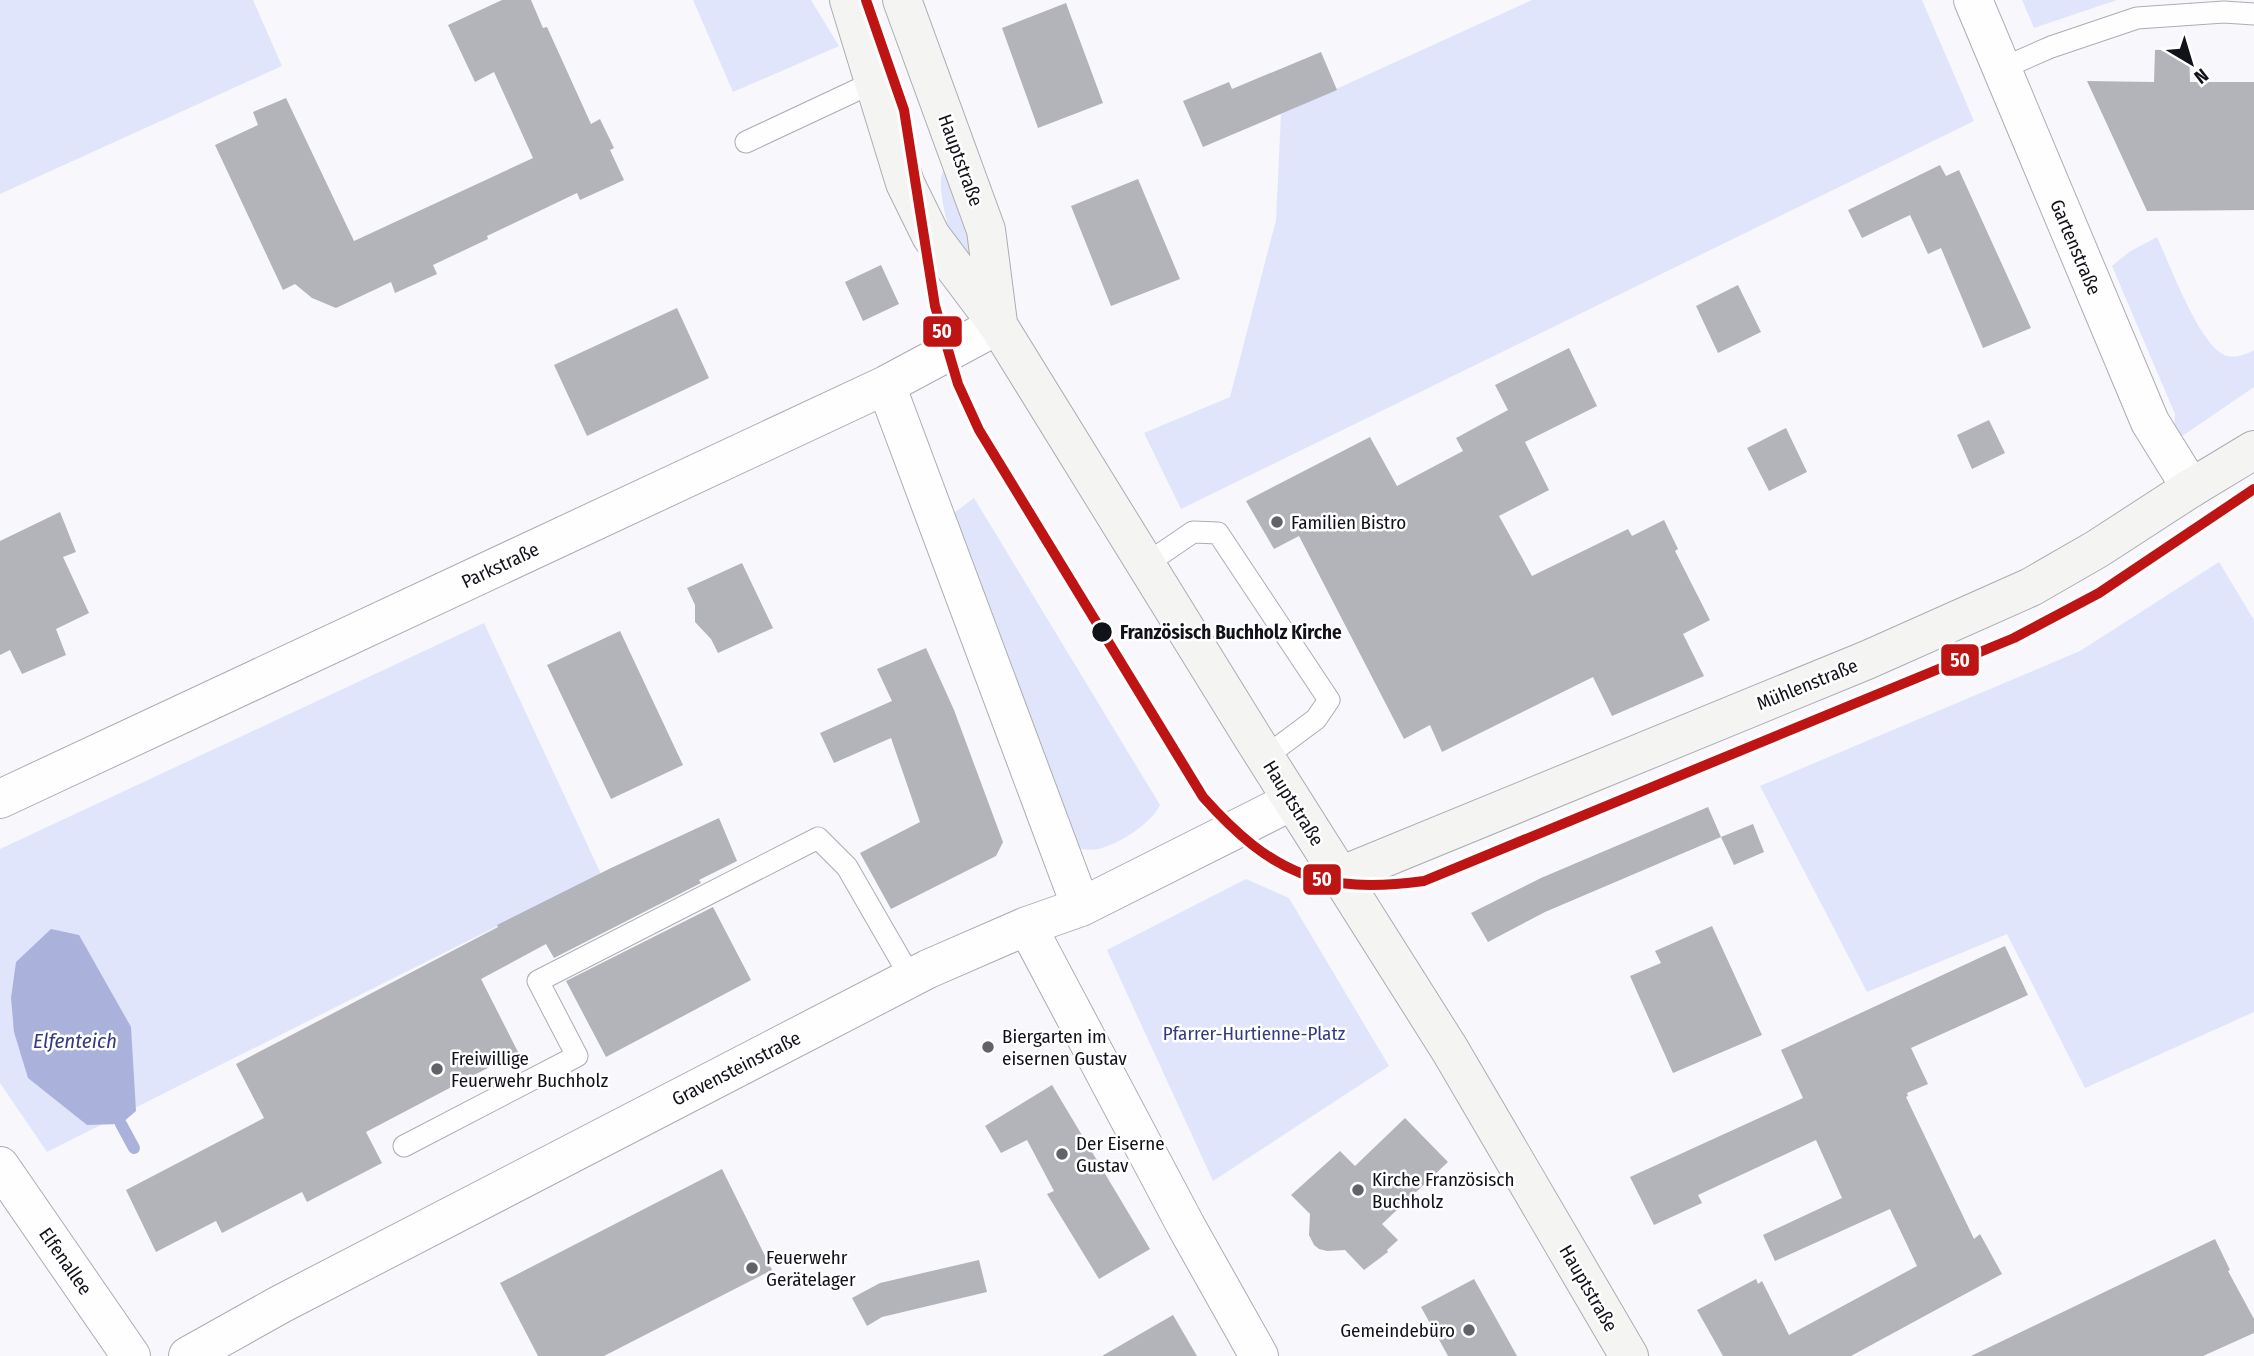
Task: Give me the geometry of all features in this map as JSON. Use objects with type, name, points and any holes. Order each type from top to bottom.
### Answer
[{"type":"main road","name":"Hauptstraße","points":[[849,0],[905,183],[931,236],[998,325],[1292,801],[1450,1050],[1629,1356]]},
{"type":"main road","name":"Hauptstraße","points":[[902,0],[986,230],[998,325]]},
{"type":"main road","name":"Mühlenstraße","points":[[1340,876],[1867,660],[2031,587],[2086,556],[2254,450]]},
{"type":"street","name":"Gartenstraße","points":[[1973,0],[2150,422],[2191,488]]},
{"type":"street","name":"Parkstraße","points":[[0,799],[886,385],[998,325]]},
{"type":"street","points":[[886,385],[1082,907]]},
{"type":"street","name":"Gravensteinstraße","points":[[188,1356],[281,1304],[911,978],[1027,926],[1082,907],[1292,801]]},
{"type":"street","points":[[1027,926],[1186,1226],[1259,1356]]},
{"type":"street","name":"Elfenallee","points":[[0,1166],[131,1356]]},
{"type":"lane","points":[[2003,68],[2051,47],[2137,18],[2224,12],[2254,14]]},
{"type":"lane","points":[[746,142],[874,82]]},
{"type":"lane","points":[[1146,564],[1193,532],[1218,533],[1329,700],[1316,719],[1265,757]]},
{"type":"lane","points":[[404,1146],[577,1056],[538,981],[818,838],[847,867],[911,978]]},
{"type":"green space","points":[[0,0],[253,0],[282,66],[0,194]]},
{"type":"green space","points":[[693,0],[811,0],[839,46],[733,92]]},
{"type":"green space","points":[[1532,0],[1922,0],[1974,121],[1181,509],[1144,433],[1230,397],[1276,220],[1281,114]]},
{"type":"green space","points":[[2022,0],[2117,0],[2034,28]]},
{"type":"green space","points":[[948,169],[983,276],[956,258],[941,189],[943,171]]},
{"type":"green space","points":[[2157,237],[2187,304],[2207,339],[2228,356],[2254,350],[2254,387],[2178,439],[2174,431],[2175,414],[2112,266],[2129,252]]},
{"type":"green space","points":[[974,498],[1160,805],[1142,826],[1124,838],[1098,849],[1070,847],[951,515]]},
{"type":"green space","points":[[2219,562],[2254,620],[2254,1012],[2085,1088],[2007,934],[1867,992],[1760,786],[2080,651]]},
{"type":"green space","points":[[484,623],[601,874],[47,1152],[0,1083],[0,849]]},
{"type":"green space","name":"Pfarrer-Hurtienne-Platz","points":[[1246,879],[1289,898],[1389,1066],[1213,1181],[1107,950]]},
{"type":"water","name":"Elfenteich","points":[[51,929],[79,935],[131,1027],[136,1111],[121,1124],[87,1125],[28,1078],[14,1032],[11,998],[16,962]]},
{"type":"building","points":[[502,0],[531,0],[543,28],[547,27],[591,124],[600,119],[614,148],[610,150],[624,180],[580,200],[577,193],[487,236],[488,239],[433,265],[437,274],[395,293],[391,282],[336,308],[312,298],[295,284],[283,290],[215,145],[258,125],[253,112],[286,98],[354,241],[533,158],[494,72],[475,82],[448,25]]},
{"type":"building","points":[[1066,3],[1103,103],[1038,128],[1002,28]]},
{"type":"building","points":[[2189,49],[2190,82],[2254,82],[2254,210],[2147,211],[2087,81],[2154,82],[2155,50]]},
{"type":"building","points":[[1321,52],[1337,90],[1203,147],[1183,101],[1229,82],[1232,89]]},
{"type":"building","points":[[1940,165],[1946,176],[1959,170],[2031,328],[1983,348],[1941,248],[1928,254],[1910,215],[1862,238],[1848,210]]},
{"type":"building","points":[[1138,179],[1180,279],[1111,306],[1071,206]]},
{"type":"building","points":[[881,265],[899,304],[863,321],[845,282]]},
{"type":"building","points":[[1738,285],[1761,332],[1718,353],[1696,306]]},
{"type":"building","points":[[677,308],[709,378],[587,436],[554,365]]},
{"type":"building","points":[[1569,348],[1597,406],[1525,442],[1549,490],[1499,516],[1532,576],[1628,529],[1632,536],[1664,520],[1678,549],[1675,551],[1710,620],[1683,634],[1704,676],[1612,716],[1593,677],[1442,752],[1430,725],[1404,739],[1299,536],[1274,549],[1246,501],[1370,437],[1397,486],[1463,451],[1456,438],[1508,410],[1495,385]]},
{"type":"building","points":[[1989,420],[2005,453],[1972,469],[1957,435]]},
{"type":"building","points":[[1786,428],[1807,472],[1769,491],[1747,448]]},
{"type":"building","points":[[60,512],[76,552],[63,557],[89,613],[56,629],[66,655],[22,674],[10,650],[0,655],[0,541]]},
{"type":"building","points":[[742,563],[773,628],[718,653],[711,639],[695,622],[695,605],[687,588]]},
{"type":"building","points":[[620,631],[683,765],[611,799],[547,665]]},
{"type":"building","points":[[926,648],[954,710],[1003,842],[996,856],[891,909],[860,853],[920,822],[891,738],[834,763],[820,733],[892,701],[877,669]]},
{"type":"building","points":[[1708,807],[1721,837],[1545,912],[1488,942],[1471,913],[1541,878]]},
{"type":"building","points":[[719,818],[737,861],[699,880],[701,883],[554,958],[546,944],[481,979],[518,1052],[366,1132],[382,1163],[307,1202],[302,1192],[222,1233],[216,1221],[156,1252],[126,1190],[264,1118],[236,1064],[498,927],[497,925]]},
{"type":"building","points":[[1753,824],[1764,852],[1734,865],[1721,837]]},
{"type":"building","points":[[713,907],[751,980],[606,1057],[566,981]]},
{"type":"building","points":[[1712,926],[1762,1035],[1673,1073],[1630,976],[1661,963],[1655,951]]},
{"type":"building","points":[[2005,946],[2028,995],[1911,1048],[1928,1084],[1907,1093],[1906,1097],[1974,1239],[1980,1234],[2002,1274],[1851,1356],[1723,1356],[1697,1310],[1756,1279],[1758,1284],[1762,1281],[1789,1335],[1917,1266],[1890,1209],[1775,1261],[1763,1235],[1842,1198],[1816,1140],[1698,1195],[1702,1203],[1654,1225],[1630,1177],[1803,1098],[1781,1050]]},
{"type":"building","points":[[1052,1085],[1150,1249],[1099,1279],[1047,1194],[1054,1191],[1027,1140],[1001,1153],[985,1126]]},
{"type":"building","name":"Kirche Französisch Buchholz","points":[[1405,1118],[1448,1162],[1382,1224],[1398,1240],[1388,1252],[1364,1270],[1345,1250],[1327,1251],[1314,1245],[1309,1235],[1310,1214],[1291,1195],[1340,1151],[1355,1166]]},
{"type":"building","points":[[722,1169],[772,1270],[604,1356],[538,1356],[500,1283]]},
{"type":"building","points":[[2215,1239],[2230,1270],[2228,1271],[2254,1319],[2254,1333],[2203,1356],[1971,1356]]},
{"type":"building","points":[[979,1260],[987,1292],[882,1317],[867,1326],[852,1298],[880,1283]]},
{"type":"building","points":[[1474,1279],[1517,1356],[1448,1356],[1421,1307]]},
{"type":"building","points":[[1173,1315],[1197,1356],[1102,1356]]},
{"type":"waterway","points":[[121,1124],[134,1148]]},
{"type":"transit line","name":"50","points":[[866,0],[904,110],[935,306],[958,384],[979,430],[1203,797],[1252,845],[1301,873],[1327,881],[1356,885],[1424,881],[2014,638],[2099,593],[2254,489]]},
{"type":"place","name":"Familien Bistro","points":[[1277,522]]},
{"type":"place","name":"Französisch Buchholz Kirche","points":[[1102,632]]},
{"type":"place","name":"Biergarten im eisernen Gustav","points":[[988,1047]]},
{"type":"place","name":"Freiwillige Feuerwehr Buchholz","points":[[437,1069]]},
{"type":"place","name":"Der Eiserne Gustav","points":[[1062,1154]]},
{"type":"place","name":"Kirche Französisch Buchholz","points":[[1358,1190]]},
{"type":"place","name":"Feuerwehr Gerätelager","points":[[752,1268]]},
{"type":"place","name":"Gemeindebüro","points":[[1469,1330]]}]
